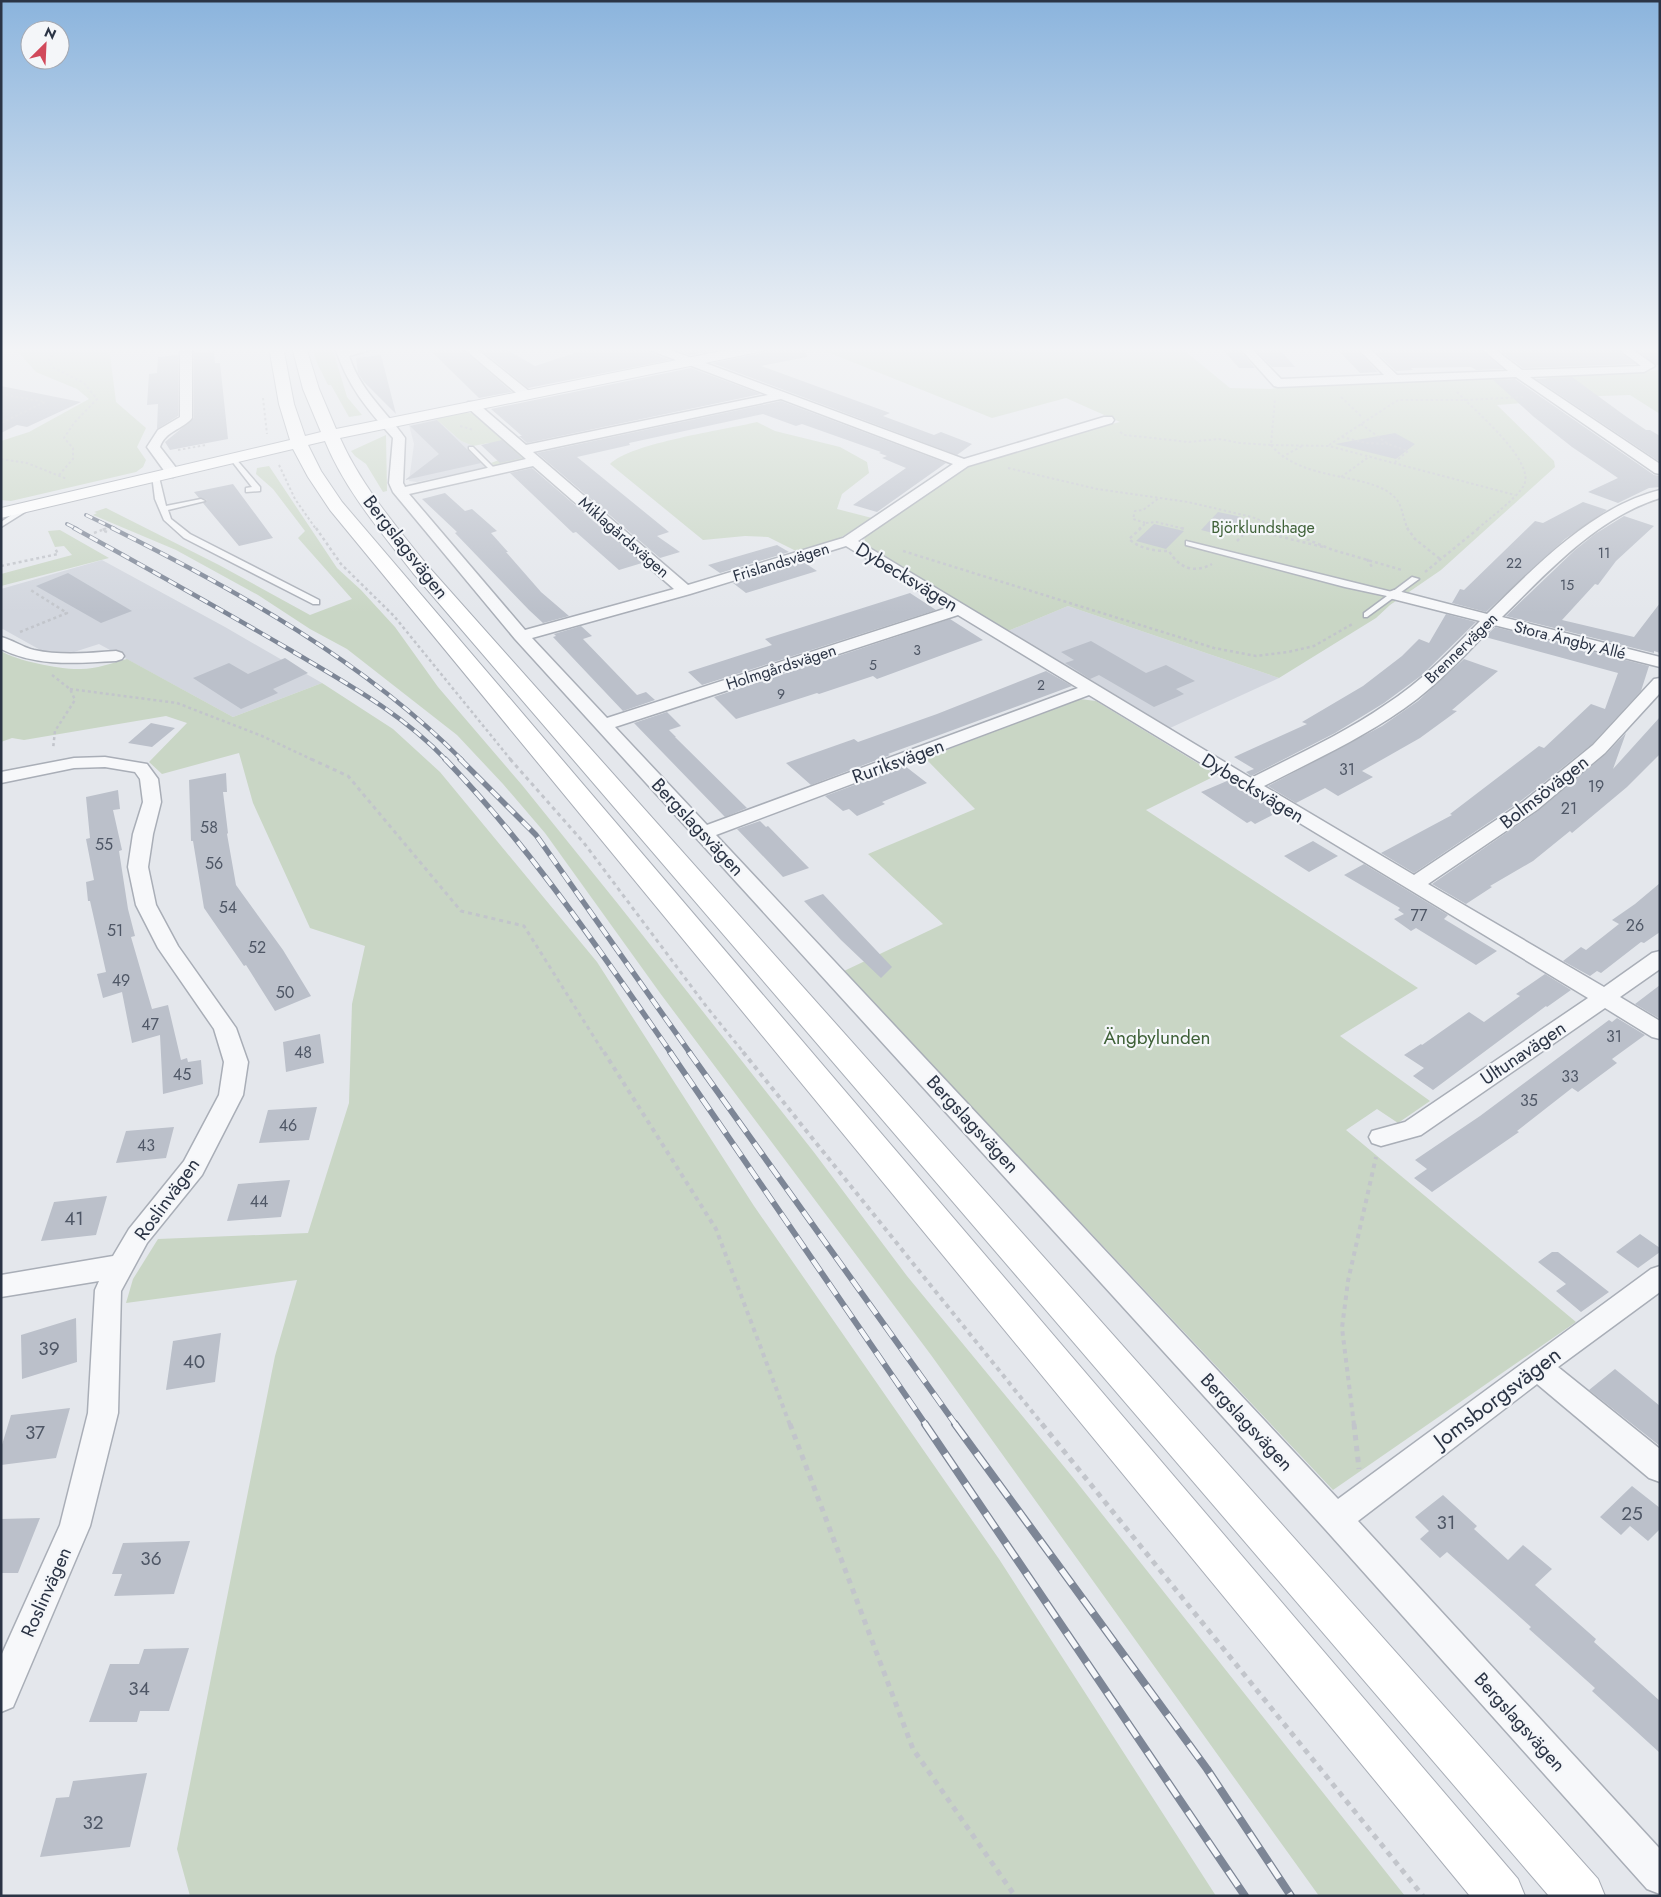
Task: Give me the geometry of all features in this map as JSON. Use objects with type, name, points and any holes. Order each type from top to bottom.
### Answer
[{"type":"main road","name":"Bergslagsvägen","points":[[281,436],[282,452],[305,457],[336,506],[392,574],[1501,1896]]},
{"type":"main road","points":[[282,452],[327,436]]},
{"type":"main road","name":"Bergslagsvägen","points":[[332,436],[339,455],[370,504],[486,645],[1581,1896]]},
{"type":"main road","points":[[1,513],[233,458],[318,447],[327,453],[350,492],[376,527],[395,536]]},
{"type":"street","points":[[157,436],[153,447],[173,472]]},
{"type":"street","name":"Bergslagsvägen","points":[[397,436],[399,438],[396,483],[400,492],[521,636],[1336,1519],[1660,1876]]},
{"type":"street","name":"Miklagårdsvägen","points":[[507,436],[685,591]]},
{"type":"street","points":[[523,450],[592,436]]},
{"type":"street","points":[[892,436],[967,462]]},
{"type":"street","name":"Frislandsvägen","points":[[521,636],[685,591],[848,541],[967,462],[1056,436]]},
{"type":"street","points":[[1610,436],[1660,470]]},
{"type":"street","points":[[400,492],[536,461]]},
{"type":"street","name":"Brennervägen","points":[[1250,786],[1368,725],[1390,710],[1449,663],[1491,620],[1582,534],[1622,509],[1645,498],[1660,494]]},
{"type":"street","name":"Dybecksvägen","points":[[848,541],[1250,786],[1660,1031]]},
{"type":"street","name":"Stora Ängby Allé","points":[[1394,595],[1660,662]]},
{"type":"street","name":"Holmgårdsvägen","points":[[604,725],[959,609]]},
{"type":"street","points":[[1,642],[16,651],[48,658],[116,656]]},
{"type":"street","name":"Bolmsövägen","points":[[1414,884],[1530,806],[1599,749],[1660,683]]},
{"type":"street","name":"Ruriksvägen","points":[[704,833],[1091,689]]},
{"type":"street","name":"Roslinvägen","points":[[1,778],[74,764],[104,762],[141,768],[149,780],[152,802],[143,834],[138,867],[146,905],[169,948],[224,1028],[236,1062],[231,1095],[193,1168],[138,1236],[108,1290],[103,1413],[75,1526],[1,1695]]},
{"type":"street","name":"Ultunavägen","points":[[1381,1137],[1412,1129],[1660,958]]},
{"type":"street","points":[[1,1286],[121,1266]]},
{"type":"street","name":"Jomsborgsvägen","points":[[1336,1519],[1660,1277]]},
{"type":"street","points":[[1537,1367],[1660,1468]]},
{"type":"lane","points":[[471,448],[494,470]]},
{"type":"lane","points":[[233,458],[257,488],[249,490]]},
{"type":"lane","points":[[155,477],[159,499],[168,520],[187,536],[316,602]]},
{"type":"lane","points":[[164,509],[201,501]]},
{"type":"lane","points":[[1,525],[29,507]]},
{"type":"lane","points":[[1189,543],[1348,585],[1394,595]]},
{"type":"lane","points":[[1367,615],[1418,577]]},
{"type":"path","points":[[59,474],[73,459],[73,448],[64,438],[66,436]]},
{"type":"path","points":[[1130,436],[1190,442],[1218,439],[1271,445],[1328,446],[1515,495]]},
{"type":"path","points":[[1272,436],[1271,445],[1282,457],[1301,467],[1341,477],[1392,496],[1401,507],[1405,525],[1411,534],[1440,559]]},
{"type":"path","points":[[1377,436],[1388,444]]},
{"type":"path","points":[[967,462],[1096,489],[1188,502],[1252,517],[1334,550],[1418,577],[1462,543],[1523,488],[1526,477],[1523,464],[1512,448],[1500,436]]},
{"type":"path","points":[[1328,446],[1342,437],[1366,443],[1388,444],[1408,451],[1394,462]]},
{"type":"path","points":[[1282,457],[1304,445]]},
{"type":"path","points":[[282,452],[295,498],[341,564],[394,616],[533,787],[584,843],[706,1006],[1423,1896]]},
{"type":"path","points":[[1341,477],[1370,456]]},
{"type":"path","points":[[1,459],[27,463],[59,474],[90,492]]},
{"type":"path","points":[[96,527],[107,532]]},
{"type":"path","points":[[94,533],[108,528]]},
{"type":"path","points":[[1,566],[58,554],[55,548]]},
{"type":"path","points":[[894,549],[1214,648],[1256,656],[1314,646],[1367,615]]},
{"type":"path","points":[[1366,559],[1372,566]]},
{"type":"path","points":[[16,633],[67,613],[29,589]]},
{"type":"path","points":[[48,658],[46,671],[70,689],[75,696],[75,700],[55,731],[53,747]]},
{"type":"path","points":[[70,689],[177,704],[262,736],[348,776],[461,911],[524,926],[716,1229],[913,1749],[1015,1896]]},
{"type":"path","points":[[1364,1498],[1354,1441],[1342,1328],[1348,1281],[1381,1137]]},
{"type":"shaded area","points":[[412,436],[455,436],[461,441],[473,446],[494,466],[417,482],[409,481],[414,444]]},
{"type":"shaded area","points":[[102,560],[225,627],[322,683],[233,717],[99,644],[74,652],[44,652],[1,628],[1,589]]},
{"type":"shaded area","points":[[1068,606],[1279,678],[1170,728],[1008,631]]},
{"type":"green space","points":[[18,436],[142,436],[137,447],[146,460],[143,467],[136,472],[11,501],[1,500],[1,441]]},
{"type":"green space","points":[[386,436],[387,491],[383,492],[366,464],[351,451]]},
{"type":"green space","points":[[455,436],[500,436],[524,457],[523,460],[494,466],[491,463],[504,458],[489,443],[473,446],[461,441]]},
{"type":"green space","points":[[691,436],[793,436],[840,447],[867,462],[869,473],[842,494],[837,509],[872,518],[840,538],[798,552],[768,537],[745,536],[703,540],[610,464],[621,456]]},
{"type":"green space","name":"Björklundshage","points":[[1069,436],[1528,436],[1554,461],[1555,467],[1441,570],[1390,605],[1376,618],[1279,678],[1068,606],[1008,631],[866,545],[864,537],[967,465]]},
{"type":"green space","points":[[269,466],[337,568],[361,590],[395,627],[438,687],[522,785],[618,904],[813,1151],[907,1276],[1075,1480],[1405,1896],[1319,1896],[931,1355],[660,993],[545,833],[457,735],[347,649],[310,629],[258,595],[176,550],[93,515],[97,513],[94,512],[106,508],[219,565],[310,615],[352,599],[298,538],[305,531],[273,489],[256,474],[257,468]]},
{"type":"green space","points":[[60,530],[109,558],[1,586],[1,574],[72,555],[64,546],[55,547],[48,531]]},
{"type":"green space","points":[[1,651],[28,661],[73,669],[104,666],[127,659],[233,717],[322,683],[393,729],[440,772],[597,962],[754,1206],[999,1559],[1216,1896],[190,1896],[177,1849],[275,1356],[297,1280],[126,1303],[133,1279],[158,1239],[308,1233],[349,1103],[352,1004],[365,946],[310,928],[253,803],[239,753],[162,774],[149,762],[187,723],[166,716],[24,740],[12,738],[1,742]]},
{"type":"green space","name":"Ängbylunden","points":[[1080,699],[1096,701],[1217,775],[1146,810],[1418,988],[1340,1036],[1430,1101],[1398,1123],[1377,1109],[1346,1130],[1576,1322],[1333,1490],[844,971],[943,924],[868,854],[975,809],[925,758]]},
{"type":"building","points":[[173,436],[228,436],[228,439],[170,450],[165,442]]},
{"type":"building","points":[[420,436],[453,436],[481,463],[405,480],[439,454]]},
{"type":"building","points":[[519,436],[563,436],[527,443]]},
{"type":"building","points":[[619,436],[664,436],[577,457],[669,532],[657,536],[680,552],[660,558],[537,453]]},
{"type":"building","points":[[835,436],[873,436],[946,463],[877,512],[853,505],[906,468],[882,458],[887,456],[879,453],[881,452]]},
{"type":"building","points":[[905,436],[950,436],[972,444],[957,455]]},
{"type":"building","points":[[1381,436],[1400,436],[1415,444],[1396,459],[1335,444]]},
{"type":"building","points":[[1557,436],[1597,436],[1654,475],[1660,476],[1660,487],[1649,488],[1618,503],[1588,492],[1618,478]]},
{"type":"building","points":[[1620,436],[1660,436],[1660,462]]},
{"type":"building","points":[[502,440],[522,458],[500,463],[481,445]]},
{"type":"building","points":[[532,468],[642,563],[619,570],[576,532],[573,533],[510,473]]},
{"type":"building","points":[[233,484],[273,538],[239,546],[203,503],[207,500],[199,498],[194,492]]},
{"type":"building","points":[[445,493],[465,511],[472,509],[497,531],[491,533],[508,552],[506,552],[541,592],[569,616],[543,623],[529,610],[455,533],[457,532],[422,499]]},
{"type":"building","points":[[1583,502],[1607,510],[1565,539],[1486,612],[1452,603],[1460,589],[1464,590],[1535,521],[1543,523]]},
{"type":"building","points":[[1218,512],[1242,517],[1225,536],[1201,530]]},
{"type":"building","points":[[1624,516],[1654,526],[1616,561],[1598,585],[1595,584],[1562,620],[1634,637],[1660,603],[1660,653],[1506,616],[1575,550],[1595,534]]},
{"type":"building","points":[[1154,524],[1184,531],[1166,549],[1136,541]]},
{"type":"building","points":[[777,545],[789,552],[720,573],[708,565]]},
{"type":"building","points":[[802,561],[817,571],[746,593],[733,583]]},
{"type":"building","points":[[68,573],[132,611],[101,623],[36,586]]},
{"type":"building","points":[[910,593],[936,610],[702,685],[688,672],[772,645],[765,639]]},
{"type":"building","points":[[1446,614],[1476,622],[1422,675],[1384,703],[1335,733],[1251,776],[1246,772],[1254,769],[1234,757],[1307,724],[1302,722],[1363,686],[1402,656],[1419,639],[1429,643]]},
{"type":"building","points":[[950,619],[983,640],[877,679],[873,676],[736,719],[714,697]]},
{"type":"building","points":[[581,626],[592,636],[583,639],[637,695],[646,692],[655,700],[623,711],[553,637],[556,636],[554,634]]},
{"type":"building","points":[[1495,627],[1649,666],[1641,691],[1592,744],[1522,800],[1414,873],[1381,853],[1452,815],[1450,814],[1539,746],[1544,748],[1591,704],[1605,709],[1618,673],[1485,637]]},
{"type":"building","points":[[1091,641],[1146,673],[1166,665],[1195,681],[1176,689],[1184,694],[1154,707],[1099,675],[1090,679],[1065,663],[1074,660],[1061,652]]},
{"type":"building","points":[[285,658],[308,673],[273,689],[278,693],[241,709],[193,678],[229,663],[248,674]]},
{"type":"building","points":[[1464,659],[1498,671],[1452,710],[1457,711],[1420,738],[1362,771],[1373,777],[1338,796],[1325,788],[1296,803],[1268,786],[1382,726],[1418,701]]},
{"type":"building","points":[[1046,671],[1072,686],[888,754],[890,755],[811,785],[786,763],[854,739],[858,742],[937,714]]},
{"type":"building","points":[[667,712],[681,726],[669,730],[747,808],[725,817],[634,723]]},
{"type":"building","points":[[1660,717],[1660,754],[1627,787],[1572,833],[1570,831],[1533,861],[1490,886],[1492,887],[1466,904],[1432,884],[1538,811],[1606,754],[1626,733],[1613,769]]},
{"type":"building","points":[[151,723],[175,728],[152,747],[128,743]]},
{"type":"building","points":[[905,766],[927,783],[882,802],[885,804],[857,816],[849,809],[843,811],[825,796]]},
{"type":"building","points":[[226,773],[227,792],[223,792],[227,834],[236,885],[283,950],[311,996],[275,1011],[246,965],[244,966],[204,908],[193,841],[191,841],[189,780]]},
{"type":"building","points":[[1227,781],[1278,812],[1255,824],[1251,821],[1247,823],[1201,792]]},
{"type":"building","points":[[118,790],[120,809],[113,810],[122,850],[119,851],[128,909],[135,936],[131,937],[152,1009],[168,1005],[181,1060],[187,1058],[188,1062],[201,1060],[203,1084],[163,1094],[160,1035],[132,1043],[122,992],[103,998],[97,974],[106,972],[90,901],[88,901],[86,882],[94,880],[86,839],[90,838],[86,797]]},
{"type":"building","points":[[760,821],[766,827],[768,826],[809,868],[783,877],[737,829]]},
{"type":"building","points":[[1313,841],[1338,856],[1309,872],[1284,856]]},
{"type":"building","points":[[1364,864],[1448,915],[1444,919],[1497,951],[1476,965],[1416,928],[1411,931],[1394,919],[1404,914],[1398,910],[1400,908],[1344,875]]},
{"type":"building","points":[[1660,883],[1660,932],[1644,943],[1641,942],[1601,973],[1597,971],[1590,976],[1563,961],[1581,947],[1586,950],[1619,924],[1612,920]]},
{"type":"building","points":[[823,894],[892,967],[881,978],[804,901]]},
{"type":"building","points":[[1545,974],[1571,990],[1546,1006],[1433,1090],[1413,1076],[1424,1068],[1404,1055],[1422,1045],[1469,1012],[1484,1022],[1520,996],[1516,994]]},
{"type":"building","points":[[1660,985],[1660,1019],[1635,1004]]},
{"type":"building","points":[[1617,1018],[1645,1035],[1612,1059],[1617,1063],[1578,1092],[1572,1088],[1517,1131],[1519,1132],[1432,1192],[1414,1178],[1427,1169],[1415,1160],[1480,1116],[1609,1020],[1612,1022]]},
{"type":"building","points":[[320,1034],[324,1063],[286,1072],[283,1042]]},
{"type":"building","points":[[317,1107],[309,1140],[259,1143],[268,1110]]},
{"type":"building","points":[[174,1127],[166,1158],[116,1163],[126,1131]]},
{"type":"building","points":[[290,1180],[281,1217],[227,1221],[238,1184]]},
{"type":"building","points":[[107,1196],[96,1235],[41,1241],[54,1202]]},
{"type":"building","points":[[1640,1234],[1660,1248],[1660,1252],[1638,1268],[1616,1252]]},
{"type":"building","points":[[1552,1252],[1558,1252],[1609,1292],[1581,1312],[1556,1291],[1566,1284],[1538,1262]]},
{"type":"building","points":[[76,1318],[77,1362],[22,1379],[21,1335]]},
{"type":"building","points":[[221,1333],[215,1382],[166,1390],[173,1341]]},
{"type":"building","points":[[1615,1369],[1660,1406],[1660,1446],[1589,1390]]},
{"type":"building","points":[[70,1408],[56,1458],[1,1465],[1,1448],[11,1415]]},
{"type":"building","points":[[1632,1486],[1660,1508],[1660,1529],[1648,1541],[1630,1526],[1621,1535],[1600,1517]]},
{"type":"building","points":[[1443,1495],[1477,1526],[1474,1529],[1508,1560],[1523,1545],[1552,1569],[1535,1585],[1596,1639],[1594,1642],[1660,1701],[1660,1753],[1592,1691],[1595,1688],[1529,1629],[1531,1627],[1447,1552],[1440,1558],[1420,1539],[1429,1531],[1415,1517]]},
{"type":"building","points":[[40,1518],[18,1573],[1,1573],[1,1519]]},
{"type":"building","points":[[190,1541],[174,1594],[114,1596],[122,1574],[112,1574],[123,1543]]},
{"type":"building","points":[[189,1648],[169,1711],[140,1711],[137,1722],[89,1722],[110,1664],[139,1664],[144,1649]]},
{"type":"building","points":[[147,1773],[130,1847],[40,1857],[56,1798],[69,1797],[73,1781]]},
{"type":"railway","points":[[86,515],[115,529]]},
{"type":"railway","points":[[67,524],[77,529]]},
{"type":"railway","points":[[74,528],[156,573],[353,687],[411,728],[445,759]]},
{"type":"railway","points":[[112,528],[205,576],[297,630],[341,659],[424,724],[462,760]]},
{"type":"railway","points":[[445,759],[507,828],[536,864],[671,1053]]},
{"type":"railway","points":[[460,759],[536,835],[690,1053]]},
{"type":"railway","points":[[670,1052],[926,1425]]},
{"type":"railway","points":[[689,1052],[956,1425]]},
{"type":"railway","points":[[925,1424],[1245,1896]]},
{"type":"railway","points":[[955,1424],[1207,1769],[1291,1896]]}]
